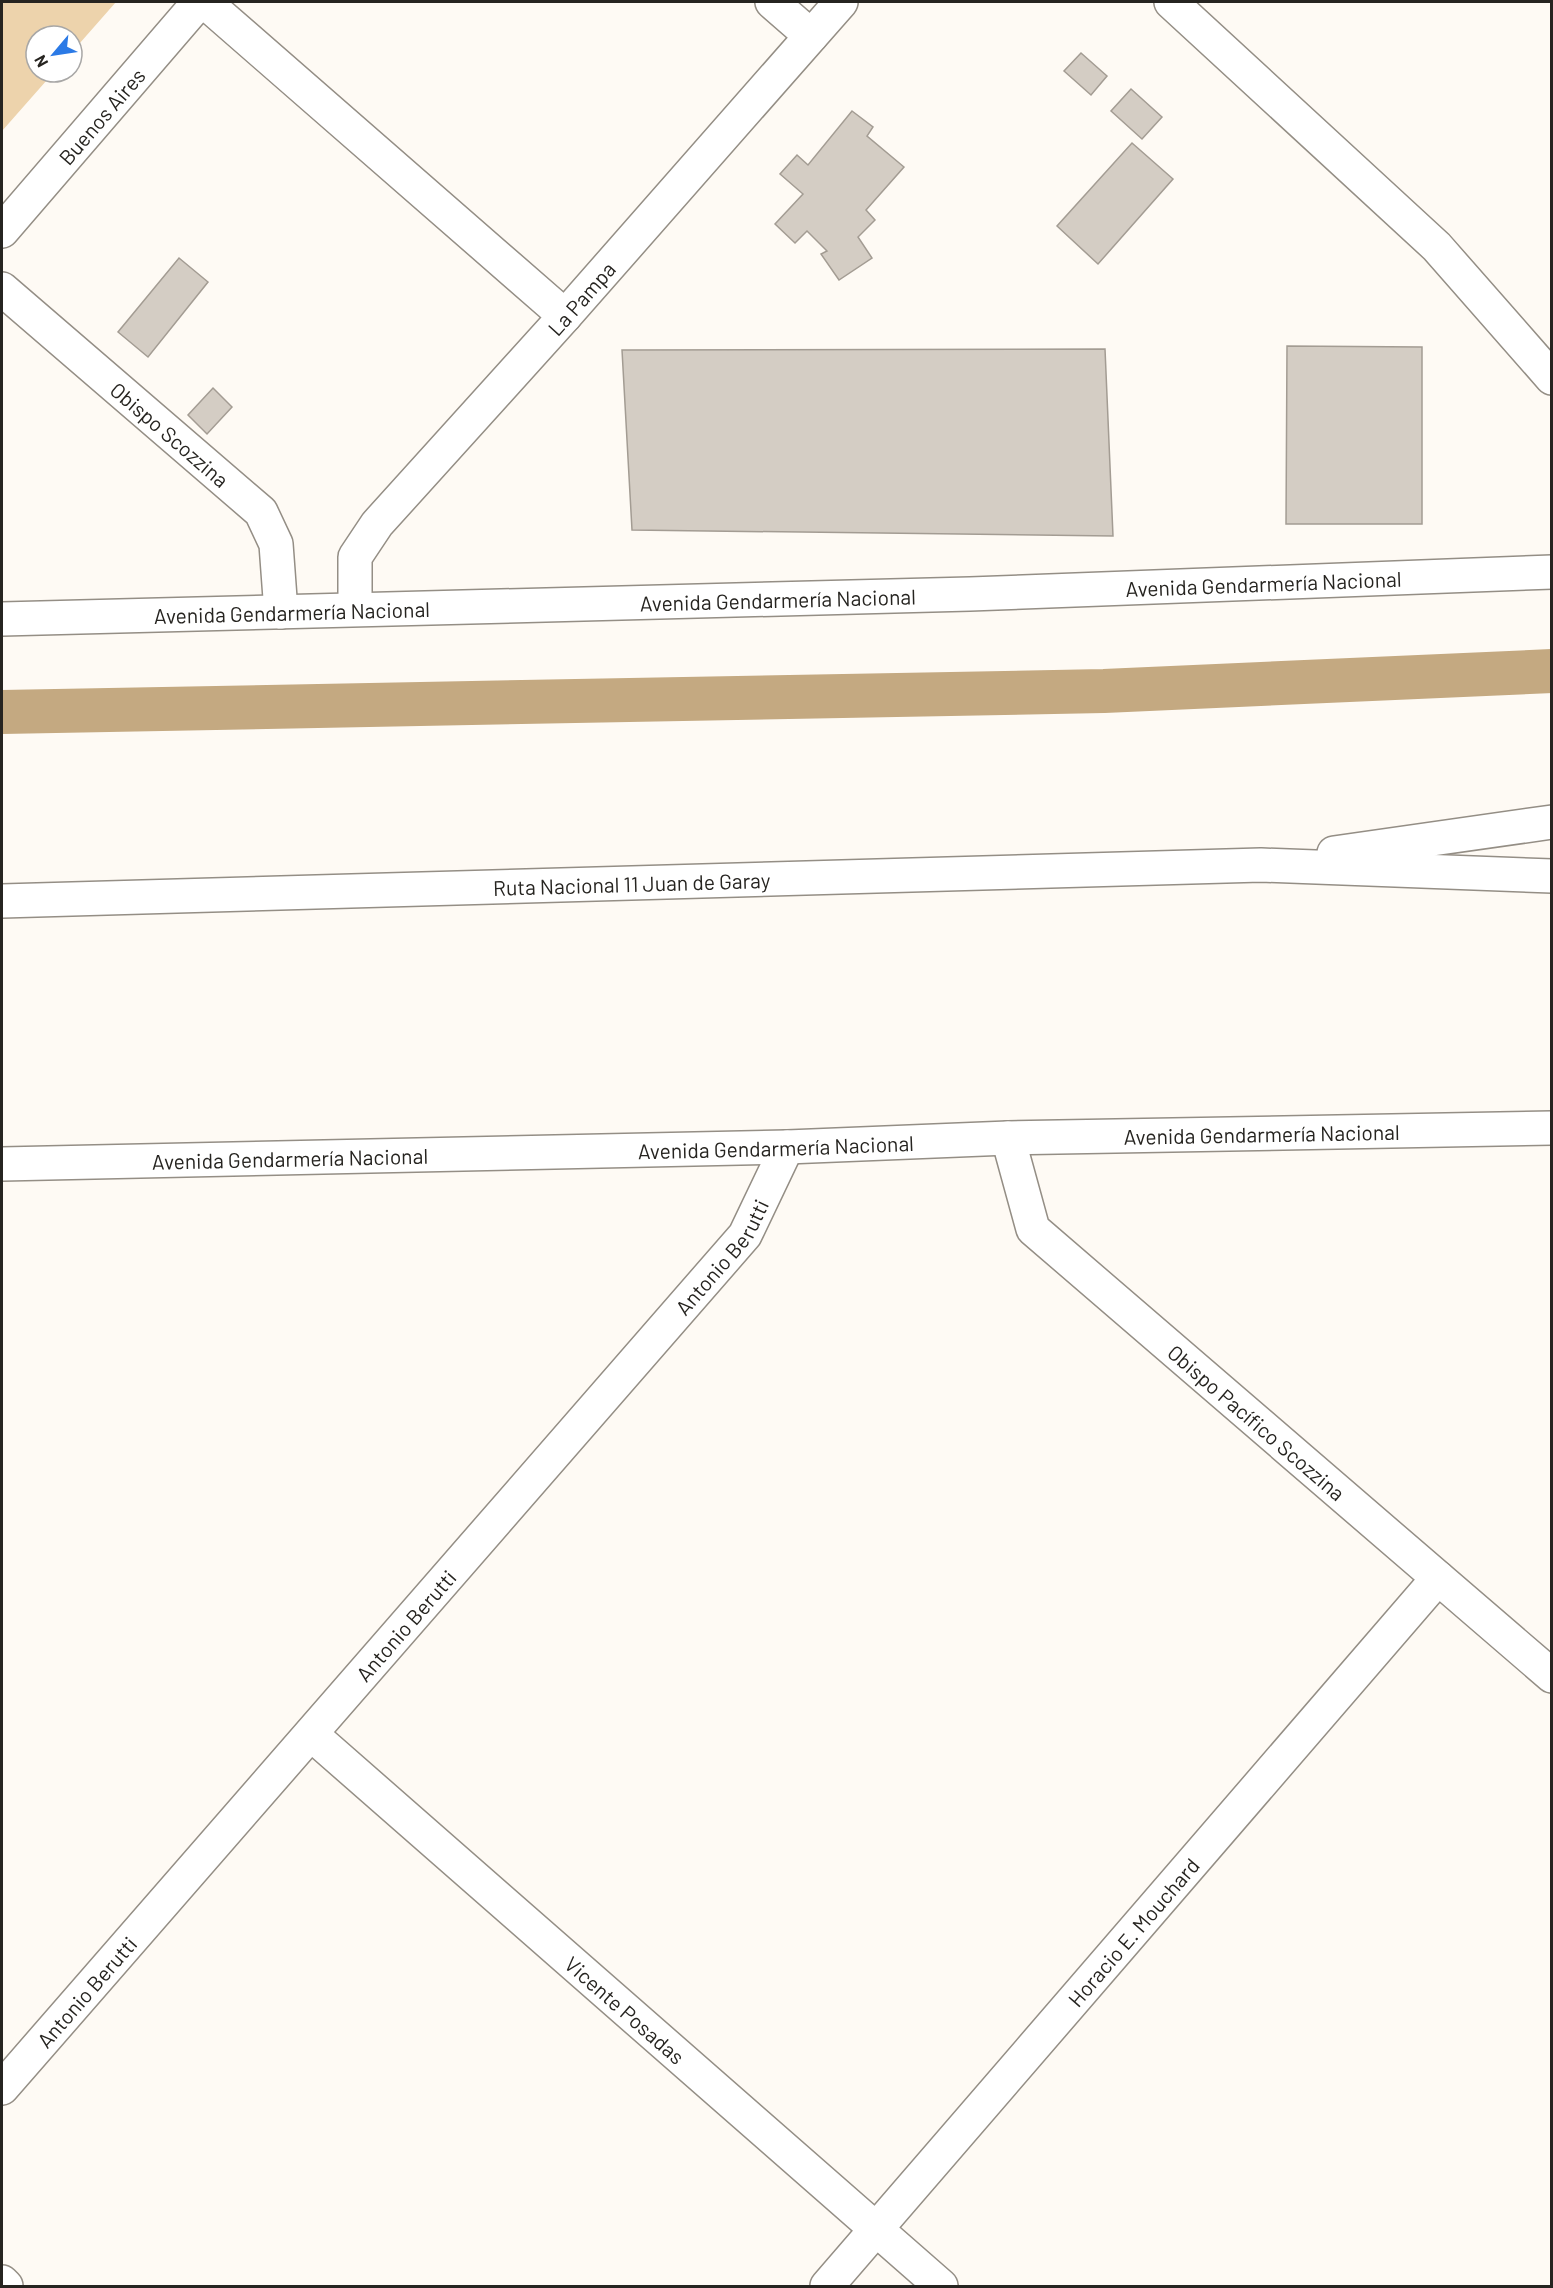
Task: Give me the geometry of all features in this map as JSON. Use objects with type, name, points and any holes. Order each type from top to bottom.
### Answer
[{"type":"main road","name":"Buenos Aires","points":[[2,231],[199,2]]},
{"type":"main road","points":[[205,2],[564,316]]},
{"type":"main road","points":[[772,2],[811,36]]},
{"type":"main road","name":"La Pampa","points":[[355,609],[355,557],[377,524],[842,2]]},
{"type":"main road","points":[[1171,2],[1437,247],[1551,378]]},
{"type":"main road","name":"Obispo Scozzina","points":[[2,289],[261,512],[276,544],[281,612]]},
{"type":"main road","name":"Avenida Gendarmería Nacional","points":[[2,619],[970,594],[1551,572]]},
{"type":"main road","name":"Ruta Nacional 11 Juan de Garay","points":[[1261,865],[1551,822]]},
{"type":"main road","name":"Ruta Nacional 11 Juan de Garay","points":[[2,901],[1261,865],[1551,876]]},
{"type":"main road","name":"Avenida Gendarmería Nacional","points":[[2,1164],[787,1147],[1008,1138],[1551,1128]]},
{"type":"main road","name":"Obispo Pacífico Scozzina","points":[[1008,1138],[1033,1229],[1551,1676]]},
{"type":"main road","name":"Antonio Berutti","points":[[2,2088],[745,1235],[787,1147]]},
{"type":"main road","name":"Horacio E. Mouchard","points":[[827,2286],[1438,1578]]},
{"type":"main road","name":"Vicente Posadas","points":[[311,1734],[941,2286]]},
{"type":"main road","points":[[2,2283],[6,2286]]},
{"type":"shaded area","points":[[2,2],[116,2],[84,38],[84,24],[24,24],[24,84],[43,84],[2,131]]},
{"type":"building","points":[[1081,53],[1107,76],[1091,95],[1064,71]]},
{"type":"building","points":[[1131,89],[1162,117],[1142,139],[1111,111]]},
{"type":"building","points":[[852,111],[873,127],[867,136],[904,167],[866,210],[875,220],[858,237],[872,258],[839,280],[821,254],[827,251],[807,231],[795,243],[775,224],[803,194],[780,174],[797,155],[808,165]]},
{"type":"building","points":[[1132,143],[1173,179],[1098,264],[1057,226]]},
{"type":"building","points":[[179,258],[208,282],[148,357],[118,332]]},
{"type":"building","points":[[1287,346],[1422,347],[1422,524],[1286,524]]},
{"type":"building","points":[[1105,349],[1113,536],[632,530],[622,350]]},
{"type":"building","points":[[213,388],[232,407],[207,434],[188,415]]},
{"type":"waterway","points":[[2,712],[1104,691],[1552,671]]}]
